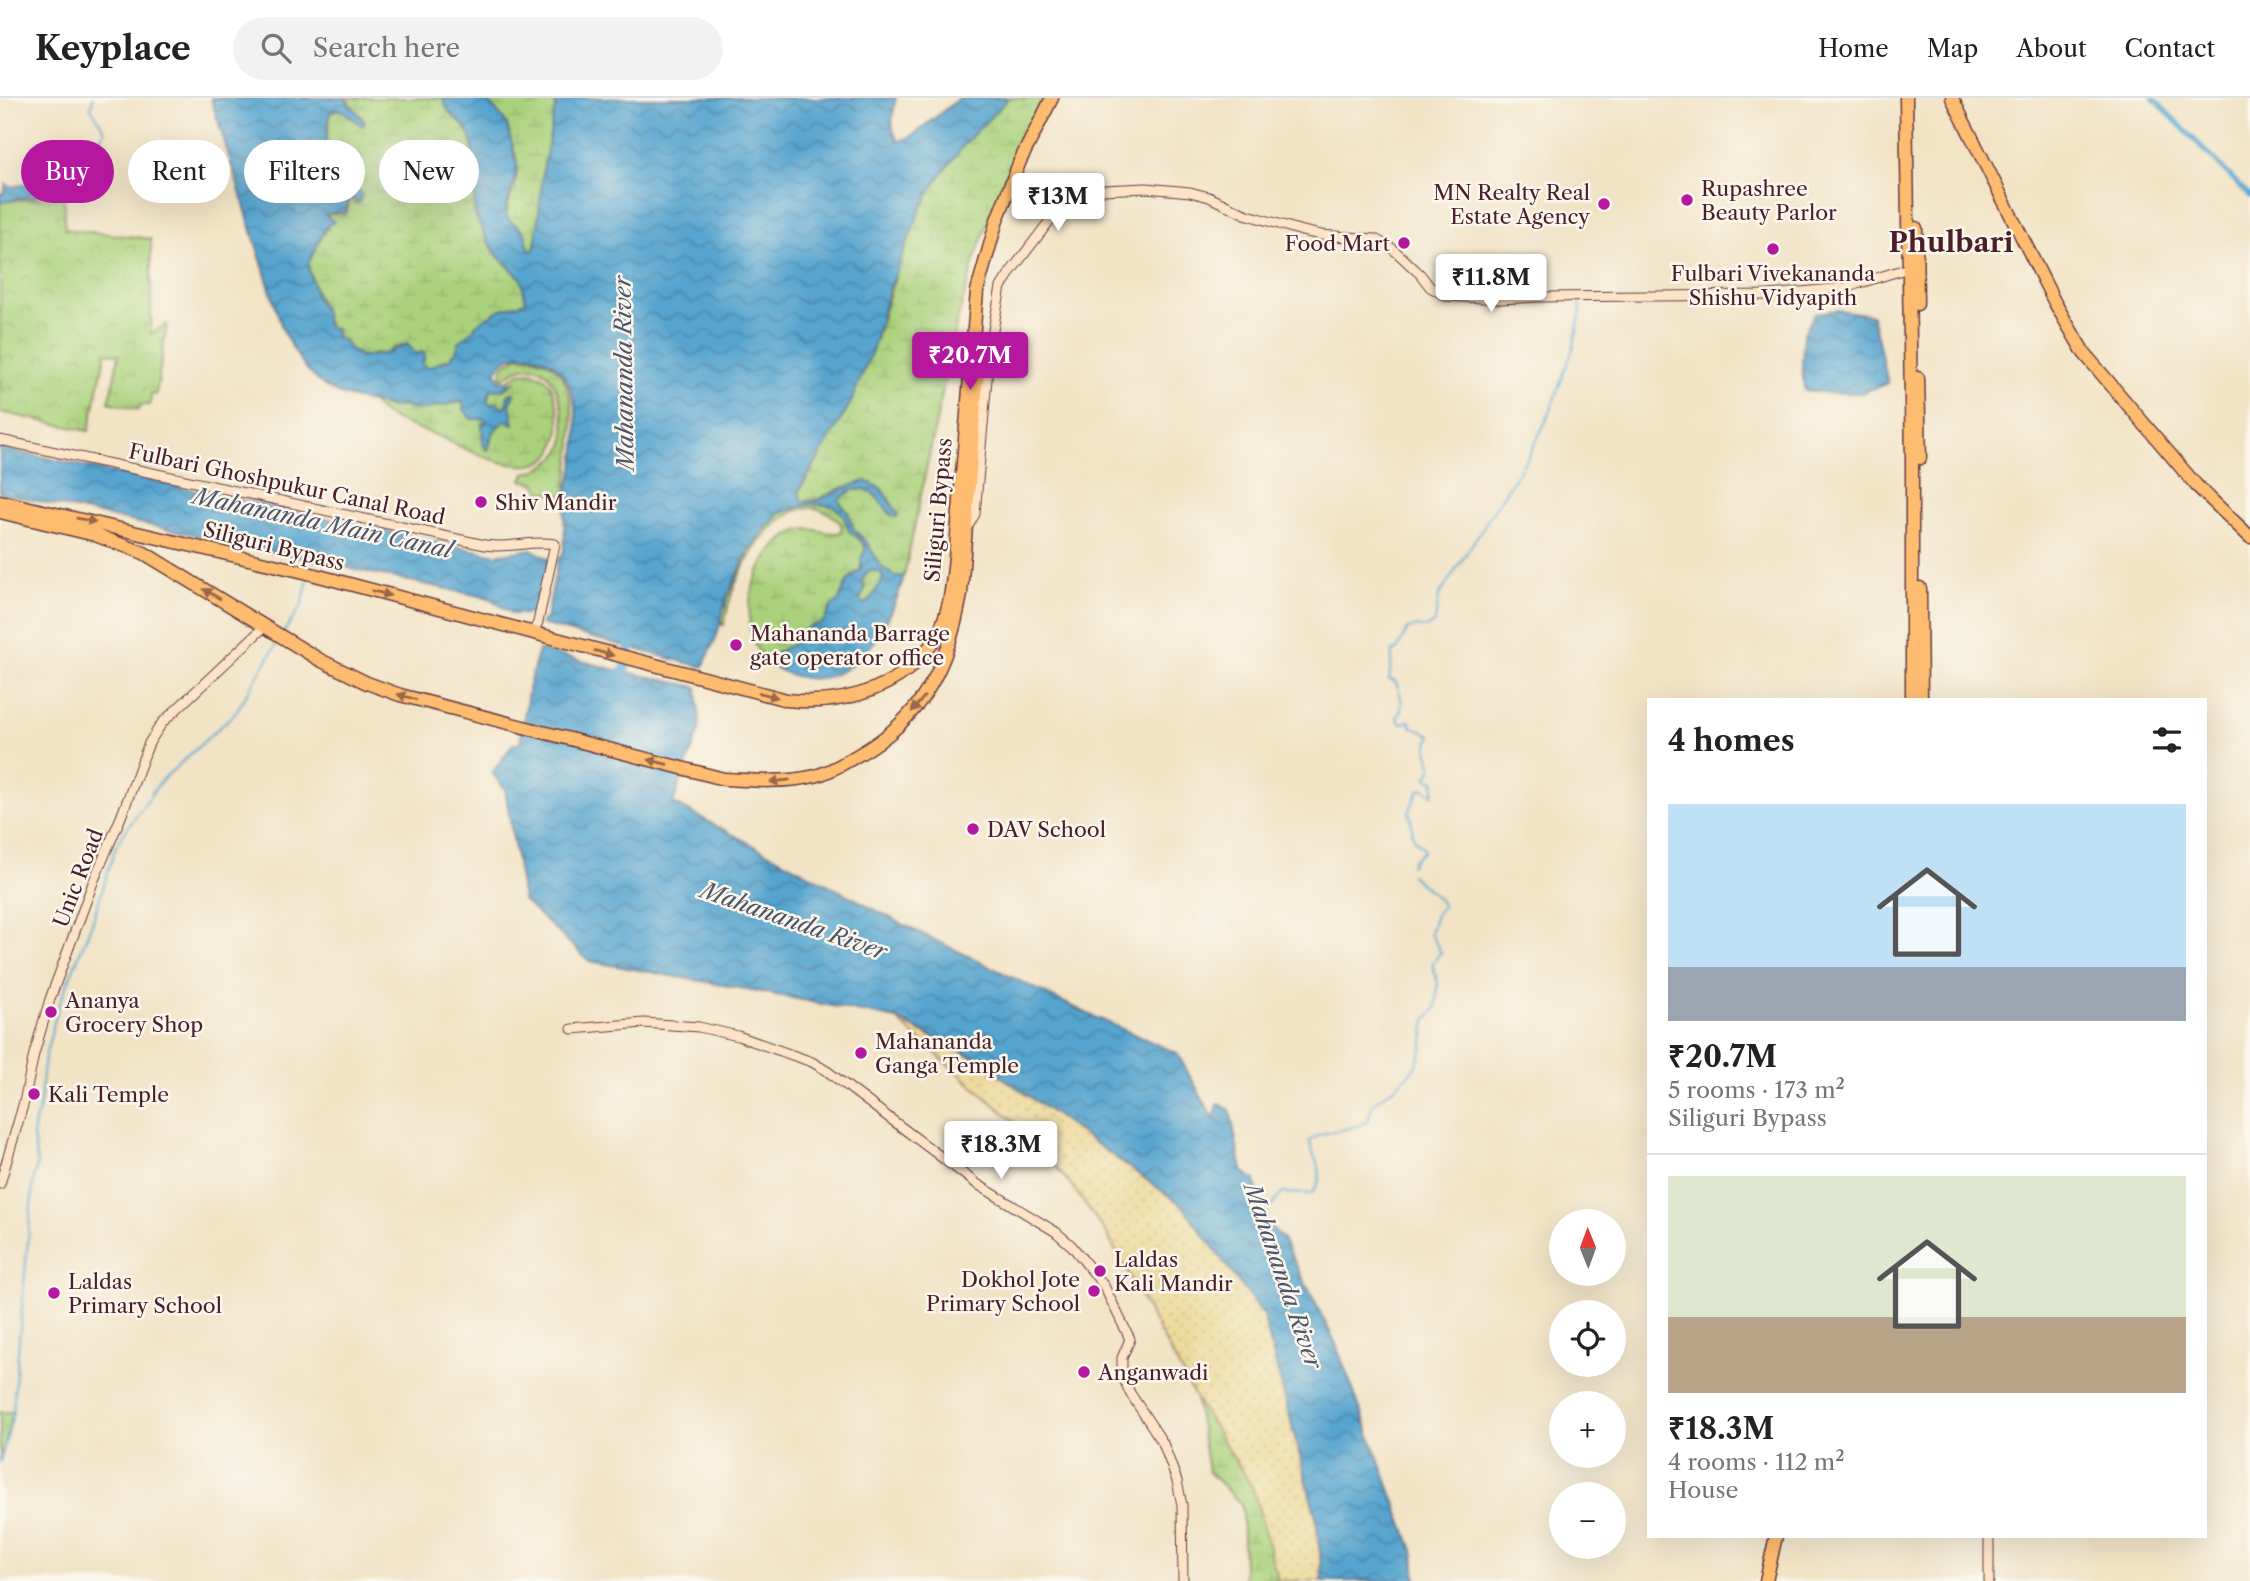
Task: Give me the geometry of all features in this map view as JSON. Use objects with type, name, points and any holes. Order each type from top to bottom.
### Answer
[{"type":"highway","name":"Siliguri Bypass","points":[[0,501],[304,572],[536,630],[787,700],[805,702],[848,698],[891,681],[915,665],[934,641],[942,624],[952,583],[977,291],[997,220],[1020,161],[1052,98]]},
{"type":"highway","points":[[1906,98],[1913,273],[1921,698]]},
{"type":"highway","points":[[1912,698],[1913,98]]},
{"type":"highway","points":[[1952,98],[2055,303],[2084,353],[2196,485],[2250,537]]},
{"type":"highway","points":[[0,512],[95,535],[144,553],[289,642],[367,683],[473,715],[724,779],[774,782],[815,776],[834,769],[887,737],[925,697],[943,663],[955,630],[961,594],[966,528],[978,353],[978,309],[986,257]]},
{"type":"highway","points":[[1766,1581],[1779,1538]]},
{"type":"highway","points":[[1773,1581],[1779,1538]]},
{"type":"main road","points":[[966,528],[975,514],[990,346],[1001,287],[1051,219],[1092,193],[1103,190],[1146,188],[1190,192],[1209,197],[1245,214],[1302,232],[1321,236],[1375,239],[1402,256],[1430,287],[1446,296],[1500,299],[1768,295],[1844,288],[1888,276],[1913,273]]},
{"type":"main road","name":"Fulbari Ghoshpukur Canal Road","points":[[0,440],[485,545],[500,547],[536,542],[555,544],[536,630]]},
{"type":"main road","name":"Unic Road","points":[[0,1184],[53,990],[149,743],[162,723],[267,629]]},
{"type":"main road","points":[[572,1029],[644,1023],[699,1027],[726,1032],[796,1054],[828,1071],[977,1184],[1056,1232],[1104,1286],[1130,1339],[1122,1357],[1122,1375],[1130,1393],[1163,1443],[1177,1481],[1182,1504],[1183,1581]]},
{"type":"main road","points":[[1989,1538],[1989,1581]]},
{"type":"green space","points":[[345,98],[443,98],[471,140],[379,140],[379,203],[475,203],[474,212],[498,256],[521,278],[526,302],[499,310],[475,325],[474,330],[459,342],[456,352],[449,359],[430,368],[423,366],[425,354],[416,354],[407,344],[393,348],[384,355],[377,353],[362,356],[353,351],[343,340],[336,338],[337,331],[334,328],[330,329],[313,284],[308,264],[332,219],[325,215],[347,212],[349,203],[365,203],[365,140],[326,140],[331,112],[340,109],[365,122]]},
{"type":"green space","points":[[486,98],[557,98],[543,171],[534,250],[530,251],[524,231],[507,218],[517,163],[512,145]]},
{"type":"green space","points":[[1009,98],[1043,98],[1001,185],[975,258],[957,322],[904,576],[895,576],[881,567],[868,544],[853,528],[848,512],[837,501],[852,490],[866,489],[876,496],[892,516],[898,514],[881,488],[845,487],[812,501],[800,500],[799,491],[866,367],[899,263],[924,201],[961,149]]},
{"type":"green space","points":[[4,192],[7,201],[21,200],[21,203],[64,203],[65,229],[151,239],[151,334],[167,324],[156,395],[151,394],[150,405],[140,405],[139,410],[109,402],[119,355],[106,352],[89,431],[0,412],[0,194]]},
{"type":"green space","points":[[517,357],[541,359],[557,370],[567,387],[572,408],[572,431],[565,497],[541,491],[536,484],[522,480],[525,473],[542,467],[556,456],[564,442],[565,430],[559,395],[545,372],[528,367],[500,377],[504,365]]},
{"type":"green space","points":[[531,372],[542,376],[551,386],[559,422],[556,443],[548,457],[535,464],[519,465],[484,457],[384,414],[372,402],[391,408],[420,408],[463,402],[470,418],[487,422],[482,423],[484,444],[488,450],[497,427],[505,421],[514,423],[510,405],[514,393],[510,393],[508,403],[503,408],[498,403],[487,402],[491,390],[505,389],[511,385],[507,381],[520,373]]},
{"type":"green space","points":[[821,503],[834,506],[843,514],[854,534],[863,542],[866,549],[861,569],[848,580],[838,602],[831,607],[824,621],[813,625],[791,645],[777,652],[771,666],[758,651],[751,634],[749,614],[758,573],[768,555],[782,541],[798,531],[810,529],[836,533],[841,532],[842,525],[826,512],[810,508],[794,512],[779,521],[765,535],[743,567],[722,625],[726,600],[750,549],[770,521],[788,508]]},
{"type":"green space","points":[[871,570],[882,573],[883,579],[868,603],[862,604],[860,599],[866,587],[862,581]]},
{"type":"green space","points":[[1196,1399],[1253,1488],[1278,1581],[1242,1581],[1242,1505],[1208,1471]]},
{"type":"green space","points":[[0,1412],[13,1412],[0,1462]]},
{"type":"sand","points":[[897,1020],[977,1059],[1182,1205],[1222,1257],[1263,1315],[1316,1517],[1323,1581],[1278,1581],[1253,1488],[1196,1399],[1105,1231],[1068,1181],[1026,1132]]},
{"type":"water","points":[[211,98],[345,98],[365,122],[363,126],[340,109],[333,110],[326,140],[244,140],[244,203],[348,203],[345,214],[336,212],[325,215],[334,222],[326,227],[308,264],[316,297],[326,316],[325,320],[330,329],[336,329],[336,338],[343,340],[361,357],[385,353],[407,344],[416,354],[425,354],[422,363],[426,368],[449,360],[456,352],[459,342],[474,330],[475,325],[499,310],[526,302],[521,278],[498,256],[474,212],[475,203],[479,203],[479,140],[471,140],[466,129],[449,111],[443,98],[486,98],[507,124],[517,164],[506,207],[507,218],[524,231],[530,251],[534,250],[536,242],[543,171],[557,98],[896,98],[892,126],[899,141],[911,137],[959,98],[1009,98],[967,141],[935,183],[920,210],[887,296],[873,348],[850,404],[799,491],[801,500],[806,502],[866,481],[881,488],[898,514],[897,517],[892,516],[876,496],[865,489],[852,490],[838,500],[848,512],[853,528],[868,544],[881,567],[895,576],[904,576],[886,622],[873,643],[858,660],[840,672],[820,678],[797,676],[771,666],[777,652],[791,645],[808,627],[824,621],[831,607],[838,602],[848,580],[861,569],[861,558],[866,549],[861,540],[849,531],[843,514],[834,506],[810,504],[779,513],[750,548],[727,597],[717,635],[703,667],[541,624],[542,620],[546,620],[558,560],[563,554],[565,502],[577,438],[574,400],[559,369],[545,360],[527,355],[517,355],[501,364],[496,372],[499,380],[509,384],[516,381],[503,390],[491,390],[487,401],[489,404],[498,403],[504,408],[508,403],[507,396],[514,393],[510,405],[514,424],[505,421],[498,426],[486,450],[482,423],[487,422],[483,419],[471,419],[463,402],[415,409],[400,405],[390,408],[388,405],[352,398],[324,386],[309,372],[282,328],[230,160],[230,140],[224,140]],"holes":[[[871,570],[882,573],[883,579],[868,603],[862,604],[862,581],[866,573]]]},
{"type":"water","points":[[6,184],[11,187],[21,185],[21,198],[0,203],[0,196],[4,193]]},
{"type":"water","points":[[1839,310],[1872,315],[1888,383],[1861,393],[1804,390],[1804,333],[1815,313]]},
{"type":"water","name":"Mahananda Main Canal","points":[[0,448],[496,555],[531,549],[549,559],[538,614],[513,614],[489,598],[0,493]]},
{"type":"water","points":[[539,650],[697,687],[700,727],[673,803],[906,926],[1088,1014],[1177,1053],[1214,1119],[1218,1103],[1230,1110],[1242,1171],[1255,1180],[1263,1219],[1283,1239],[1335,1342],[1414,1553],[1416,1581],[1323,1581],[1316,1517],[1263,1315],[1182,1205],[977,1059],[897,1019],[589,961],[523,900],[505,789],[492,773],[512,745],[520,743],[529,685]]},
{"type":"waterway","points":[[93,98],[91,108],[105,131],[99,140]]},
{"type":"waterway","points":[[2153,98],[2250,196]]},
{"type":"waterway","points":[[1411,865],[1423,852],[1423,847],[1413,835],[1409,812],[1419,790],[1425,789],[1433,795],[1435,781],[1426,778],[1432,769],[1427,749],[1431,735],[1412,727],[1410,721],[1400,723],[1397,718],[1401,709],[1400,695],[1395,681],[1389,680],[1393,651],[1397,650],[1408,629],[1417,626],[1426,628],[1435,622],[1439,596],[1529,455],[1547,419],[1573,349],[1581,311],[1580,302]]},
{"type":"waterway","points":[[284,632],[302,605],[308,580]]},
{"type":"waterway","name":"Mahananda River","points":[[621,683],[633,636]]},
{"type":"waterway","points":[[0,1463],[12,1419],[33,1183],[37,1164],[33,1137],[35,1121],[39,1111],[45,1057],[58,1007],[92,923],[117,843],[160,782],[236,712],[279,640]]},
{"type":"waterway","points":[[1263,1217],[1282,1193],[1312,1194],[1320,1171],[1310,1140],[1368,1121],[1373,1103],[1414,1069],[1422,1051],[1426,1020],[1436,1008],[1438,983],[1432,964],[1441,952],[1430,933],[1436,914],[1443,906],[1436,896],[1411,875]]},
{"type":"place","name":"Rupashree Beauty Parlor","points":[[1687,200]]},
{"type":"place","name":"MN Realty Real Estate Agency","points":[[1604,204]]},
{"type":"place","name":"Food Mart","points":[[1404,243]]},
{"type":"place","name":"Fulbari Vivekananda Shishu Vidyapith","points":[[1773,249]]},
{"type":"place","name":"Shiv Mandir","points":[[481,502]]},
{"type":"place","name":"Mahananda Barrage gate operator office","points":[[736,645]]},
{"type":"place","name":"DAV School","points":[[973,829]]},
{"type":"place","name":"Ananya Grocery Shop","points":[[51,1012]]},
{"type":"place","name":"Mahananda Ganga Temple","points":[[861,1053]]},
{"type":"place","name":"Kali Temple","points":[[34,1094]]},
{"type":"place","name":"Laldas Kali Mandir","points":[[1100,1271]]},
{"type":"place","name":"Dokhol Jote Primary School","points":[[1094,1291]]},
{"type":"place","name":"Laldas Primary School","points":[[54,1293]]},
{"type":"place","name":"Anganwadi","points":[[1084,1372]]},
{"type":"district","name":"Phulbari","points":[[1951,242]]}]
